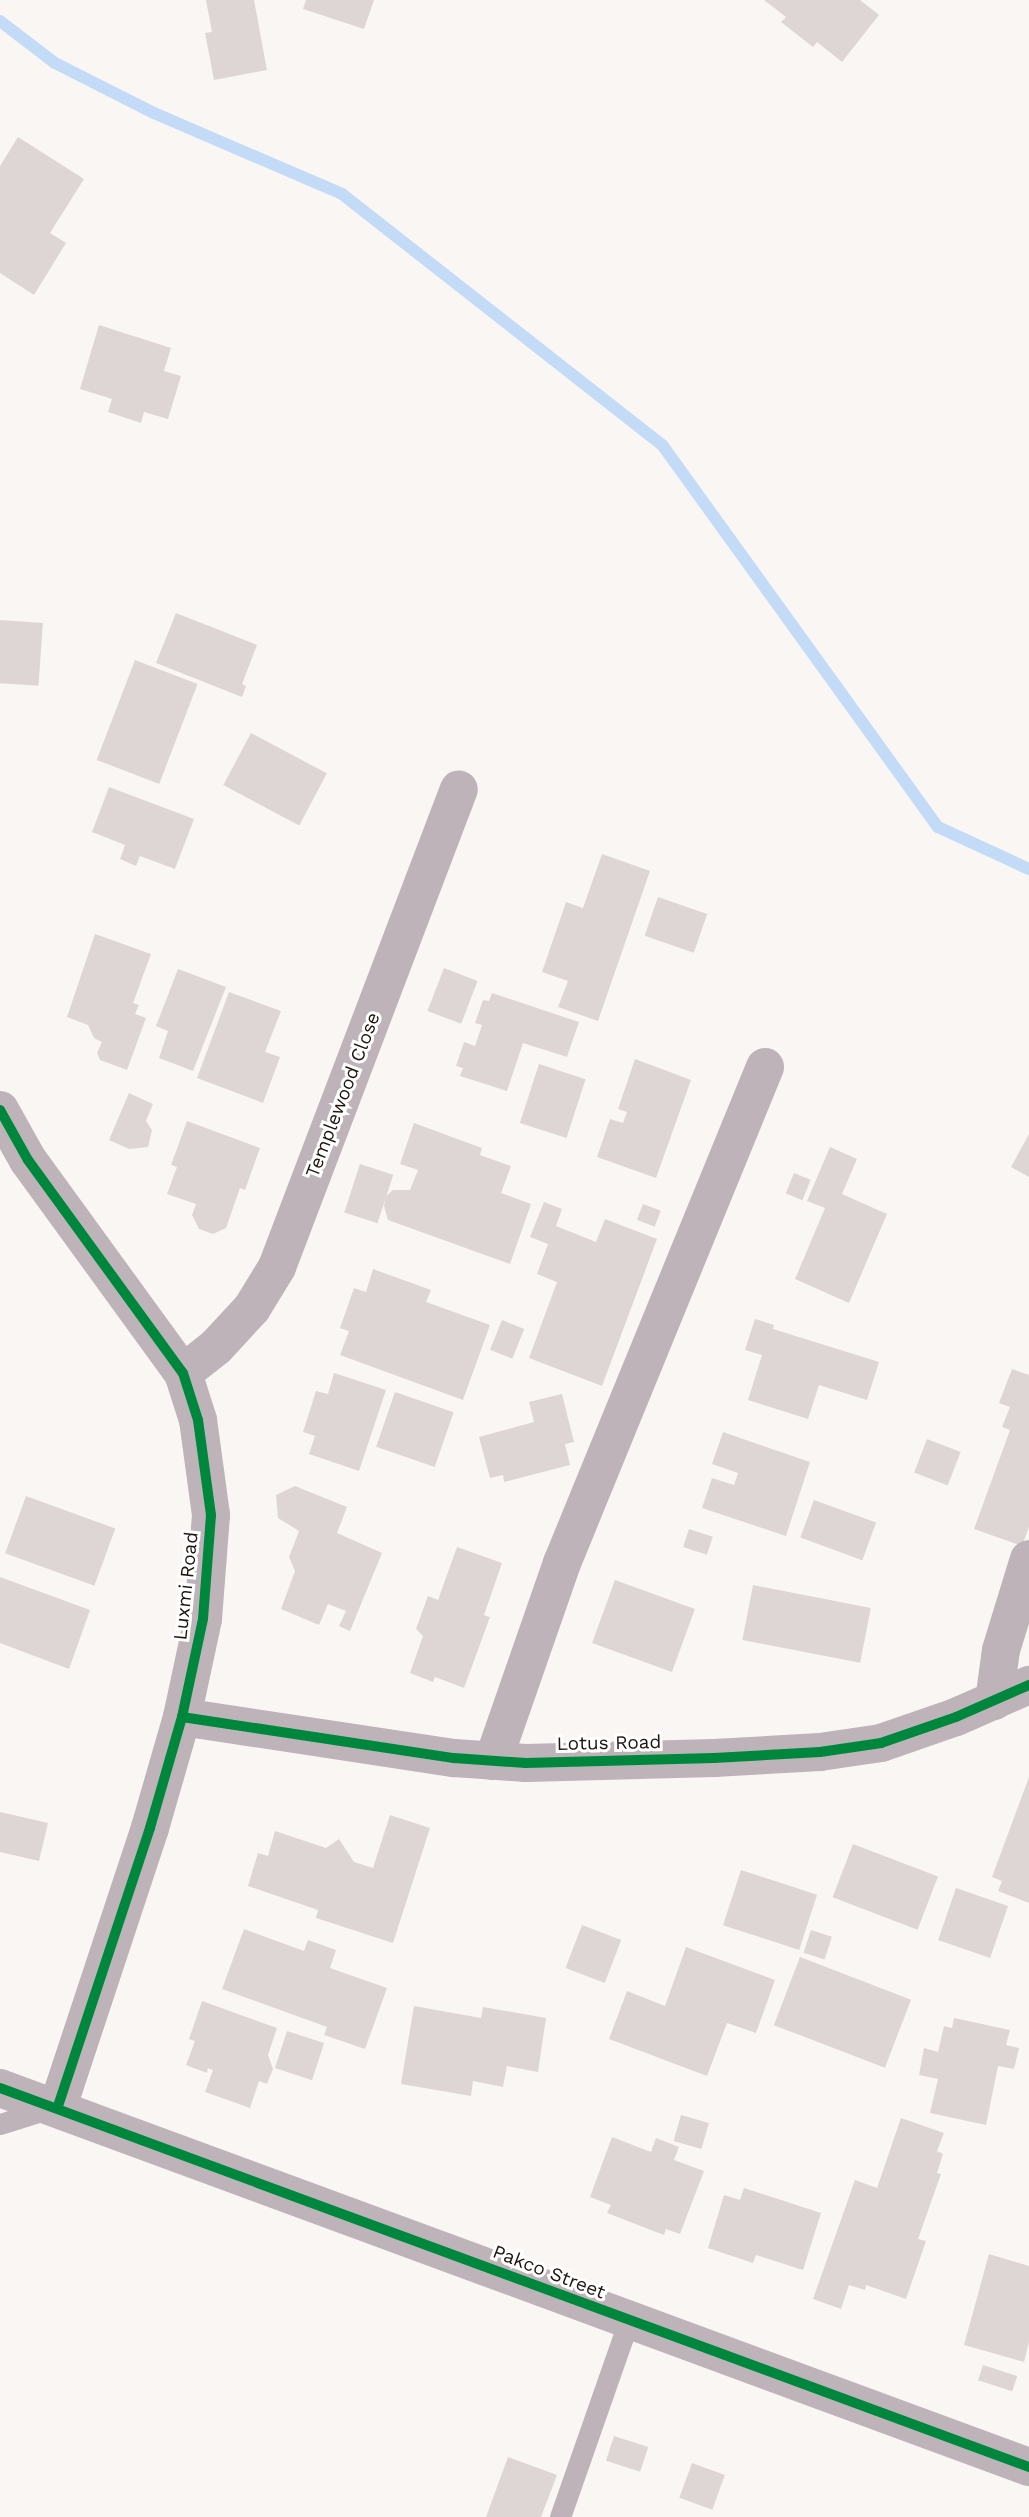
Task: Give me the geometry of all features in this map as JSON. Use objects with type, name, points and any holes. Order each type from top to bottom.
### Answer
[{"type":"street","name":"Templewood Close","points":[[183,1373],[216,1347],[252,1308],[277,1266],[459,789]]},
{"type":"street","points":[[493,1761],[562,1563],[765,1068]]},
{"type":"street","name":"Luxmi Road","points":[[2,1119],[28,1160],[183,1373],[198,1420],[211,1515],[203,1619],[182,1717],[150,1828],[58,2106]]},
{"type":"street","points":[[994,1701],[1001,1650],[1029,1559]]},
{"type":"street","name":"Lotus Road","points":[[182,1717],[454,1758],[493,1761],[714,1758],[820,1752],[881,1743],[994,1701],[1029,1685]]},
{"type":"street","name":"Pakco Street","points":[[0,2088],[58,2106],[1029,2467]]},
{"type":"lane","points":[[0,2124],[58,2106]]},
{"type":"lane","points":[[560,2517],[629,2320]]},
{"type":"building","points":[[206,0],[254,0],[267,70],[214,80],[205,33],[212,32]]},
{"type":"building","points":[[306,0],[374,0],[364,29],[303,9]]},
{"type":"building","points":[[764,0],[860,0],[879,15],[842,62],[817,42],[813,47],[781,22],[786,17]]},
{"type":"building","points":[[18,137],[84,179],[50,233],[66,243],[34,295],[0,273],[0,166]]},
{"type":"building","points":[[99,325],[171,348],[164,371],[181,376],[168,419],[144,412],[141,423],[108,412],[112,399],[80,389]]},
{"type":"building","points":[[176,613],[257,645],[242,684],[246,686],[242,697],[156,663]]},
{"type":"building","points":[[0,620],[43,623],[39,686],[0,683]]},
{"type":"building","points":[[135,660],[198,684],[159,784],[97,760]]},
{"type":"building","points":[[251,733],[327,773],[299,825],[223,785]]},
{"type":"building","points":[[109,787],[194,819],[175,869],[140,856],[136,866],[120,859],[125,845],[92,832]]},
{"type":"building","points":[[602,854],[650,871],[598,1021],[558,1007],[568,981],[542,972],[566,902],[583,908]]},
{"type":"building","points":[[658,897],[707,914],[694,953],[645,936]]},
{"type":"building","points":[[95,934],[151,954],[133,1003],[139,1005],[135,1014],[146,1018],[127,1070],[100,1060],[97,1053],[102,1042],[94,1038],[88,1025],[67,1017]]},
{"type":"building","points":[[444,968],[478,981],[461,1024],[428,1011]]},
{"type":"building","points":[[178,969],[226,987],[193,1071],[159,1058],[168,1031],[156,1026]]},
{"type":"building","points":[[229,992],[281,1011],[265,1052],[280,1057],[263,1103],[197,1078]]},
{"type":"building","points":[[492,993],[579,1022],[567,1057],[523,1043],[507,1091],[460,1076],[463,1068],[456,1066],[464,1042],[475,1046],[482,1025],[475,1023],[483,1000],[489,1001]]},
{"type":"building","points":[[635,1059],[691,1080],[656,1178],[597,1157],[610,1119],[623,1123],[627,1112],[618,1109]]},
{"type":"building","points":[[539,1064],[586,1079],[566,1138],[520,1123]]},
{"type":"building","points":[[129,1093],[153,1104],[146,1121],[152,1130],[148,1147],[129,1149],[109,1140]]},
{"type":"building","points":[[187,1121],[260,1148],[245,1190],[240,1188],[226,1228],[213,1234],[199,1229],[192,1215],[196,1204],[167,1194],[177,1167],[171,1165]]},
{"type":"building","points":[[414,1123],[482,1148],[480,1155],[511,1166],[501,1193],[531,1204],[510,1264],[388,1220],[384,1206],[386,1196],[393,1190],[410,1190],[418,1170],[400,1164]]},
{"type":"building","points":[[1029,1134],[1029,1177],[1011,1167]]},
{"type":"building","points":[[830,1147],[857,1159],[842,1194],[887,1214],[849,1303],[795,1279],[825,1208],[807,1201]]},
{"type":"building","points":[[360,1164],[393,1175],[378,1223],[344,1213]]},
{"type":"building","points":[[794,1173],[811,1180],[802,1200],[786,1193]]},
{"type":"building","points":[[544,1202],[562,1209],[556,1226],[596,1242],[605,1219],[657,1239],[602,1386],[529,1358],[557,1282],[537,1274],[548,1244],[530,1237]]},
{"type":"building","points":[[643,1204],[661,1211],[655,1227],[637,1220]]},
{"type":"building","points":[[373,1269],[431,1290],[426,1302],[490,1325],[463,1400],[340,1355],[349,1331],[340,1328],[354,1288],[366,1292]]},
{"type":"building","points":[[755,1319],[774,1325],[773,1329],[879,1362],[867,1400],[819,1385],[808,1419],[748,1400],[762,1355],[745,1350]]},
{"type":"building","points":[[502,1320],[524,1329],[512,1359],[490,1350]]},
{"type":"building","points":[[1012,1369],[1029,1375],[1029,1527],[1022,1546],[974,1529],[1010,1430],[1002,1427],[1010,1407],[999,1403]]},
{"type":"building","points":[[334,1373],[386,1390],[359,1471],[309,1454],[315,1436],[303,1432],[316,1391],[328,1394]]},
{"type":"building","points":[[395,1392],[454,1412],[435,1467],[376,1447]]},
{"type":"building","points":[[562,1394],[574,1442],[565,1444],[570,1465],[504,1482],[503,1475],[490,1478],[479,1437],[534,1422],[529,1402]]},
{"type":"building","points":[[723,1432],[810,1462],[786,1536],[702,1508],[712,1478],[734,1485],[738,1473],[712,1464]]},
{"type":"building","points":[[927,1439],[961,1452],[948,1486],[914,1473]]},
{"type":"building","points":[[295,1486],[347,1507],[337,1533],[382,1553],[350,1631],[339,1626],[346,1611],[328,1604],[319,1625],[281,1609],[295,1571],[289,1557],[299,1531],[278,1518],[276,1495]]},
{"type":"building","points":[[26,1496],[115,1528],[94,1586],[5,1553]]},
{"type":"building","points":[[814,1500],[876,1523],[862,1560],[800,1538]]},
{"type":"building","points":[[689,1529],[713,1537],[707,1555],[683,1547]]},
{"type":"building","points":[[457,1547],[502,1563],[484,1615],[490,1617],[464,1688],[435,1677],[433,1682],[410,1673],[423,1636],[416,1629],[428,1596],[438,1600]]},
{"type":"building","points":[[0,1577],[90,1610],[69,1669],[0,1643]]},
{"type":"building","points":[[615,1580],[695,1609],[672,1672],[592,1643]]},
{"type":"building","points":[[753,1585],[871,1608],[860,1663],[742,1640]]},
{"type":"building","points":[[1029,1777],[1029,1903],[998,1891],[1002,1881],[992,1877]]},
{"type":"building","points":[[0,1812],[48,1823],[39,1861],[0,1852]]},
{"type":"building","points":[[390,1815],[430,1828],[393,1943],[316,1918],[318,1910],[248,1886],[258,1853],[268,1856],[275,1831],[326,1848],[339,1839],[354,1862],[373,1868]]},
{"type":"building","points":[[853,1844],[938,1877],[918,1930],[833,1897]]},
{"type":"building","points":[[741,1870],[817,1895],[799,1950],[723,1925]]},
{"type":"building","points":[[956,1888],[1008,1906],[990,1958],[938,1940]]},
{"type":"building","points":[[582,1925],[621,1940],[605,1983],[566,1968]]},
{"type":"building","points":[[244,1929],[304,1951],[308,1940],[336,1950],[330,1968],[387,1988],[365,2049],[324,2035],[327,2027],[222,1989]]},
{"type":"building","points":[[811,1930],[832,1937],[825,1960],[804,1953]]},
{"type":"building","points":[[686,1947],[775,1980],[756,2033],[727,2023],[707,2076],[609,2039],[627,1991],[665,2006]]},
{"type":"building","points":[[800,1957],[911,2000],[885,2068],[774,2025]]},
{"type":"building","points":[[202,2001],[277,2028],[268,2055],[273,2069],[267,2084],[259,2081],[250,2108],[205,2092],[213,2070],[208,2068],[207,2073],[186,2065],[195,2041],[189,2039]]},
{"type":"building","points":[[414,2006],[481,2018],[483,2007],[546,2018],[538,2072],[507,2066],[503,2087],[473,2081],[471,2096],[401,2084]]},
{"type":"building","points":[[954,2018],[1010,2030],[1006,2045],[1019,2048],[1014,2069],[998,2066],[986,2125],[930,2113],[938,2079],[919,2075],[924,2048],[938,2052],[944,2026],[952,2028]]},
{"type":"building","points":[[287,2031],[324,2043],[312,2080],[275,2068]]},
{"type":"building","points":[[681,2115],[709,2123],[701,2149],[674,2141]]},
{"type":"building","points":[[901,2118],[944,2133],[937,2151],[943,2154],[937,2173],[941,2174],[918,2239],[926,2241],[906,2299],[866,2285],[865,2290],[849,2285],[841,2309],[813,2299],[855,2180],[877,2188]]},
{"type":"building","points":[[612,2137],[651,2152],[656,2138],[679,2147],[674,2160],[704,2171],[680,2234],[666,2229],[664,2235],[607,2213],[611,2205],[590,2197]]},
{"type":"building","points":[[744,2188],[821,2213],[803,2270],[756,2255],[753,2263],[708,2248],[724,2195],[740,2200]]},
{"type":"building","points":[[989,2254],[1029,2266],[1029,2342],[1024,2362],[964,2345]]},
{"type":"building","points":[[983,2365],[1017,2376],[1012,2391],[978,2380]]},
{"type":"building","points":[[614,2436],[648,2447],[640,2472],[606,2461]]},
{"type":"building","points":[[508,2457],[557,2475],[541,2517],[486,2517]]},
{"type":"building","points":[[692,2463],[725,2475],[712,2510],[679,2498]]},
{"type":"waterway","points":[[0,21],[55,63],[154,113],[342,194],[663,446],[938,827],[1029,869]]},
{"type":"cycle path","points":[[0,1110],[28,1160],[183,1373],[198,1420],[211,1515],[203,1619],[182,1717],[150,1828],[58,2106]]},
{"type":"cycle path","points":[[182,1717],[454,1758],[526,1763],[714,1758],[820,1752],[881,1743],[956,1717],[1029,1685]]},
{"type":"cycle path","points":[[0,2088],[1029,2467]]}]
